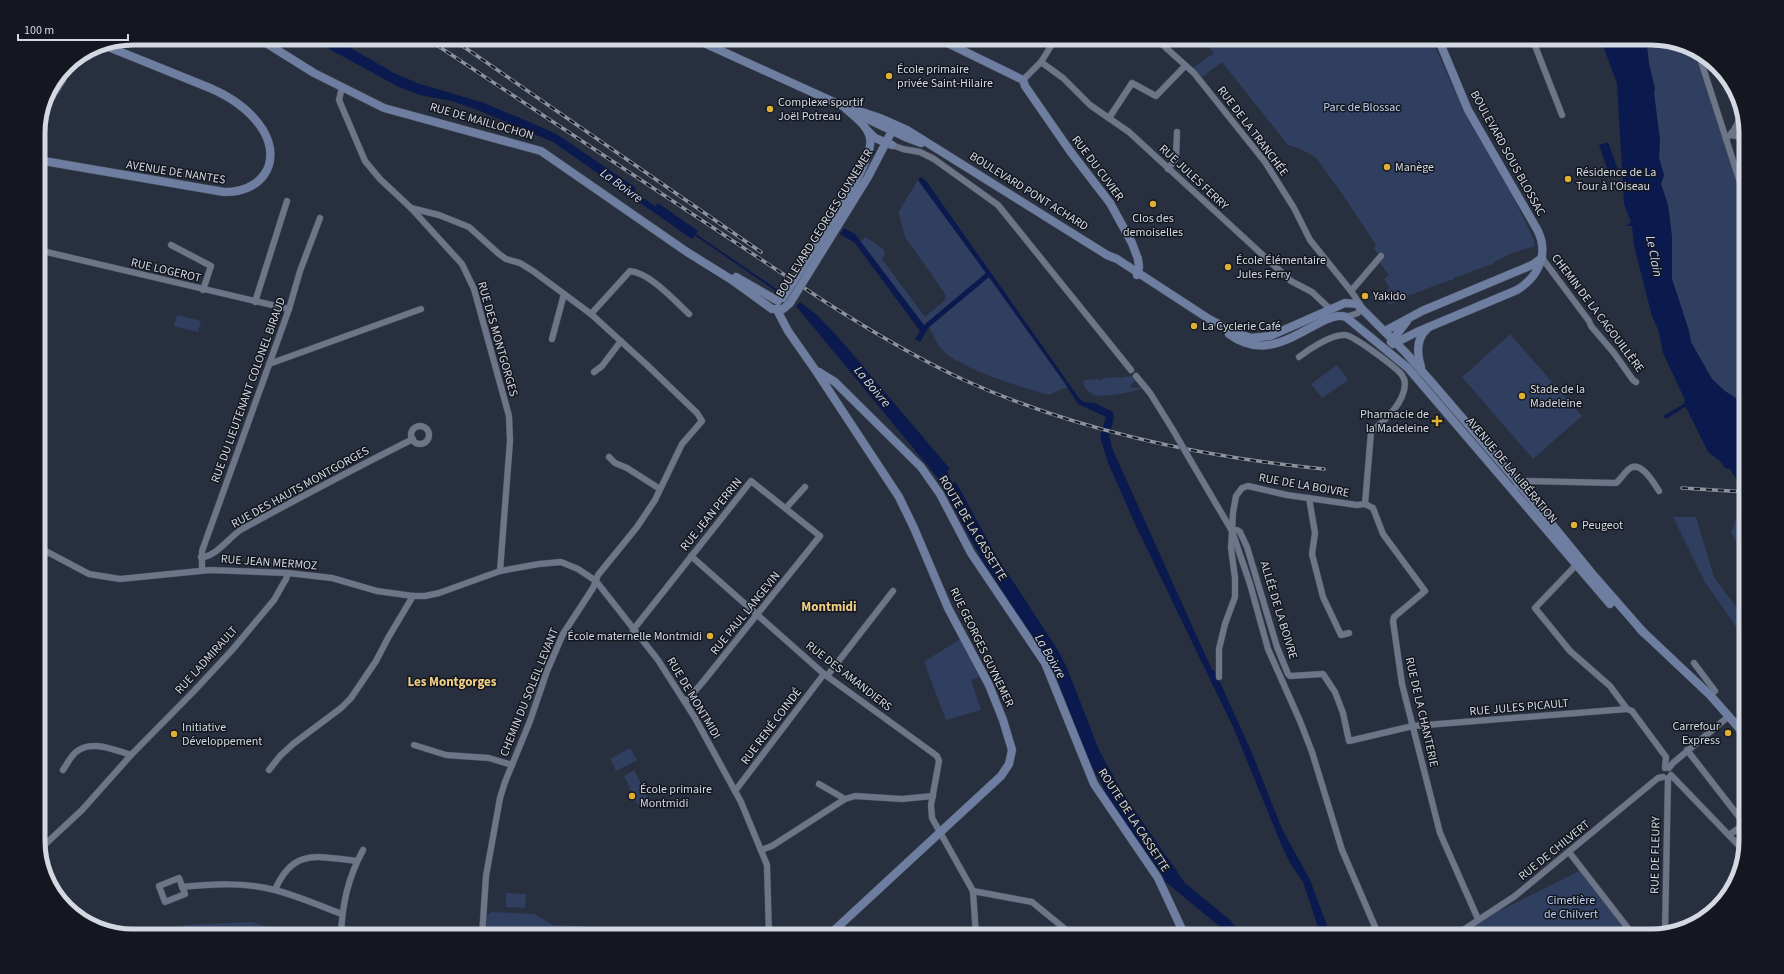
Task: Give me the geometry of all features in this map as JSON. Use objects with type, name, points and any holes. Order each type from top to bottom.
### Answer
[{"type":"main road","name":"RUE DE MAILLOCHON","points":[[269,45],[310,70],[384,108],[449,124],[541,151],[687,252],[732,280],[772,309],[782,303]]},
{"type":"main road","name":"BOULEVARD PONT ACHARD","points":[[709,45],[937,148],[1107,255],[1117,259],[1137,274],[1209,319],[1237,340],[1253,346],[1264,346],[1288,339],[1327,319],[1344,315],[1346,316]]},
{"type":"main road","points":[[951,45],[1023,80]]},
{"type":"main road","name":"BOULEVARD SOUS BLOSSAC","points":[[1441,45],[1468,110],[1538,231],[1542,243],[1542,258]]},
{"type":"main road","name":"AVENUE DE NANTES","points":[[45,161],[224,192],[238,192],[250,188],[264,175],[270,160],[268,142],[255,120],[239,105],[227,96],[210,88],[111,48]]},
{"type":"main road","name":"RUE DU CUVIER","points":[[1023,80],[1025,86],[1070,150],[1118,215],[1138,259],[1137,274]]},
{"type":"main road","name":"BOULEVARD GEORGES GUYNEMER","points":[[812,259],[861,172],[871,146],[870,137],[866,129],[844,106]]},
{"type":"main road","name":"BOULEVARD PONT ACHARD","points":[[892,127],[906,137],[937,148]]},
{"type":"main road","name":"BOULEVARD GEORGES GUYNEMER","points":[[782,303],[887,144],[892,127]]},
{"type":"main road","points":[[866,129],[872,136],[887,144]]},
{"type":"main road","name":"BOULEVARD GEORGES GUYNEMER","points":[[861,172],[887,144],[906,137]]},
{"type":"main road","points":[[1361,306],[1385,331],[1412,316],[1532,265],[1542,258]]},
{"type":"main road","points":[[1394,341],[1509,294],[1523,286],[1535,274],[1542,258]]},
{"type":"main road","name":"BOULEVARD PONT ACHARD","points":[[1209,319],[1245,337],[1261,338],[1289,329],[1350,302],[1361,306]]},
{"type":"main road","name":"RUE GEORGES GUYNEMER","points":[[782,303],[788,331],[899,497],[948,608],[989,685],[1004,720],[1010,743],[1011,757],[1001,776],[835,929]]},
{"type":"main road","name":"AVENUE DE LA LIBÉRATION","points":[[1346,316],[1408,368],[1512,489],[1644,633],[1710,695],[1739,728]]},
{"type":"main road","points":[[1386,348],[1394,341],[1412,316]]},
{"type":"main road","points":[[1422,370],[1418,347],[1423,333],[1430,326]]},
{"type":"main road","name":"AVENUE DE LA LIBÉRATION","points":[[1385,331],[1422,370],[1519,484],[1579,562]]},
{"type":"main road","name":"ROUTE DE LA CASSETTE","points":[[816,371],[835,382],[911,456],[921,467],[940,494],[971,553],[1045,663],[1094,784],[1158,878],[1182,929]]},
{"type":"street","points":[[1023,80],[1040,62],[1051,45]]},
{"type":"street","name":"RUE DE LA TRANCHÉE","points":[[1162,45],[1194,73],[1265,162],[1294,208],[1310,240],[1351,291],[1361,306]]},
{"type":"street","points":[[1535,45],[1562,115]]},
{"type":"street","points":[[1701,61],[1728,137],[1739,179]]},
{"type":"street","name":"RUE JULES FERRY","points":[[1040,62],[1064,78],[1090,105],[1129,132],[1291,281],[1312,292],[1330,310]]},
{"type":"street","points":[[1109,118],[1132,83],[1156,96],[1185,66]]},
{"type":"street","name":"RUE DES MONTGORGES","points":[[342,87],[339,100],[365,161],[380,179],[411,208],[462,264],[474,289],[509,416],[510,441],[500,571]]},
{"type":"street","points":[[1728,137],[1738,121]]},
{"type":"street","points":[[1168,169],[1176,158],[1177,132]]},
{"type":"street","points":[[1728,137],[1739,138]]},
{"type":"street","points":[[887,144],[904,150],[920,152],[943,164],[992,199],[1004,210],[1131,370]]},
{"type":"street","points":[[1735,167],[1739,164]]},
{"type":"street","points":[[255,302],[287,201]]},
{"type":"street","points":[[411,208],[439,215],[469,227],[506,259],[520,263],[591,314],[621,341],[602,366],[594,372]]},
{"type":"street","name":"RUE DU LIEUTENANT COLONEL BIRAUD","points":[[202,570],[200,558],[289,310],[300,271],[320,218]]},
{"type":"street","points":[[171,245],[211,266],[203,290]]},
{"type":"street","name":"RUE LOGEROT","points":[[45,252],[289,310]]},
{"type":"street","points":[[1351,291],[1380,256]]},
{"type":"street","name":"CHEMIN DE LA CAGOUILLÈRE","points":[[1542,258],[1589,321],[1591,326],[1636,382]]},
{"type":"street","points":[[591,314],[630,271],[636,271],[649,279],[689,314]]},
{"type":"street","points":[[552,339],[564,294]]},
{"type":"street","name":"BOULEVARD PONT ACHARD","points":[[1346,316],[1358,313],[1361,306]]},
{"type":"street","points":[[269,364],[421,308]]},
{"type":"street","points":[[1299,357],[1314,346],[1338,336],[1346,335],[1352,337],[1402,374],[1405,381],[1402,397],[1388,417],[1371,432],[1365,504]]},
{"type":"street","name":"CHEMIN DU SOLEIL LEVANT","points":[[482,929],[490,846],[500,798],[562,634],[596,582],[598,575],[646,515],[682,444],[702,421],[692,408],[621,341]]},
{"type":"street","points":[[1379,356],[1386,348]]},
{"type":"street","points":[[1136,376],[1150,393],[1173,430],[1232,531],[1250,584],[1268,649],[1303,728],[1312,752],[1342,850],[1376,929]]},
{"type":"street","name":"RUE DES HAUTS MONTGORGES","points":[[200,558],[210,556],[229,539],[246,527],[303,495],[413,439]]},
{"type":"street","points":[[609,457],[615,463],[627,468],[660,489]]},
{"type":"street","points":[[1512,489],[1525,481],[1616,483],[1624,473],[1631,467],[1634,467],[1645,472],[1659,491]]},
{"type":"street","name":"RUE JEAN PERRIN","points":[[634,630],[751,481],[820,536]]},
{"type":"street","name":"RUE DE LA BOIVRE","points":[[1219,677],[1219,649],[1235,590],[1231,548],[1234,502],[1236,496],[1242,488],[1248,486],[1287,495],[1357,505],[1365,504]]},
{"type":"street","points":[[786,508],[805,487]]},
{"type":"street","points":[[1310,498],[1315,533],[1312,554],[1323,597],[1341,635],[1349,633]]},
{"type":"street","name":"RUE DE LA CHANTERIE","points":[[1365,504],[1373,508],[1384,534],[1425,591],[1394,617],[1393,621],[1402,684],[1440,833],[1478,919]]},
{"type":"street","name":"ALLÉE DE LA BOIVRE","points":[[1232,531],[1237,530],[1240,532],[1247,547],[1277,647],[1288,674],[1290,676],[1300,677],[1323,674],[1336,692],[1350,741],[1413,726]]},
{"type":"street","name":"RUE PAUL LANGEVIN","points":[[685,702],[702,683],[820,536]]},
{"type":"street","name":"RUE JEAN MERMOZ","points":[[45,551],[89,574],[120,579],[202,570],[288,573],[332,578],[377,591],[413,596],[439,593],[500,571]]},
{"type":"street","name":"RUE DES AMANDIERS","points":[[691,556],[826,675],[937,756],[939,761],[933,796],[932,818],[973,891]]},
{"type":"street","name":"RUE DE MONTMIDI","points":[[500,571],[561,562],[578,570],[596,582],[658,660],[685,702],[735,791],[761,850],[767,865],[769,929]]},
{"type":"street","points":[[1579,562],[1535,608],[1570,651],[1610,686],[1627,709],[1632,711],[1666,757],[1667,768],[1671,772],[1667,777]]},
{"type":"street","name":"RUE LADMIRAULT","points":[[45,844],[82,810],[131,755],[194,691],[237,644],[274,600],[288,573]]},
{"type":"street","name":"RUE RENÉ COINDÉ","points":[[735,791],[893,591]]},
{"type":"street","points":[[269,770],[280,756],[293,744],[341,708],[351,698],[376,661],[413,596]]},
{"type":"street","points":[[1694,663],[1714,691],[1710,695]]},
{"type":"street","name":"RUE JULES PICAULT","points":[[1413,726],[1627,709]]},
{"type":"street","points":[[1729,716],[1662,771],[1739,846]]},
{"type":"street","points":[[414,745],[446,755],[489,758],[512,765]]},
{"type":"street","points":[[63,770],[77,751],[92,746],[104,747],[131,755]]},
{"type":"street","points":[[1687,750],[1739,817]]},
{"type":"street","name":"RUE DE CHILVERT","points":[[1464,929],[1515,896],[1658,778],[1667,777]]},
{"type":"street","name":"RUE DE FLEURY","points":[[1664,928],[1667,777]]},
{"type":"street","points":[[818,784],[845,799]]},
{"type":"street","points":[[761,850],[772,846],[845,799],[855,796],[902,799],[933,796]]},
{"type":"street","points":[[1729,836],[1739,828]]},
{"type":"street","points":[[341,929],[342,914],[349,879],[363,850]]},
{"type":"street","points":[[1569,852],[1629,929]]},
{"type":"street","points":[[275,890],[280,878],[288,869],[307,857],[357,861]]},
{"type":"street","points":[[179,878],[182,887],[185,894],[165,902],[159,886],[179,878]]},
{"type":"street","points":[[182,887],[226,884],[275,890],[342,914]]},
{"type":"street","points":[[976,929],[973,891],[1032,902],[1065,929]]},
{"type":"green space","name":"Parc de Blossac","points":[[1207,45],[1434,45],[1465,113],[1513,196],[1534,240],[1535,246],[1512,253],[1493,263],[1492,266],[1489,265],[1454,278],[1452,281],[1450,280],[1408,296],[1407,299],[1404,298],[1389,305],[1382,292],[1390,288],[1384,279],[1389,275],[1380,263],[1383,259],[1373,248],[1376,245],[1341,192],[1316,158],[1301,149],[1288,145],[1222,62],[1202,77],[1193,68],[1214,53]]},
{"type":"green space","points":[[1647,45],[1668,47],[1690,54],[1696,58],[1739,189],[1739,400],[1725,391],[1712,379],[1691,342],[1689,331],[1672,279],[1672,237],[1668,205],[1661,184],[1664,175],[1659,158],[1660,140],[1654,93],[1655,89],[1649,64]]},
{"type":"green space","points":[[918,180],[986,273],[924,326],[860,242],[866,237],[884,250],[885,255],[882,259],[925,317],[945,300],[946,295],[905,237],[899,214],[899,211]]},
{"type":"green space","points":[[989,277],[1067,387],[1049,395],[1024,388],[978,371],[952,358],[943,351],[929,327]]},
{"type":"green space","points":[[177,315],[201,321],[198,332],[174,326]]},
{"type":"green space","name":"Stade de la Madeleine","points":[[1510,334],[1582,416],[1533,459],[1462,377]]},
{"type":"green space","points":[[1337,365],[1348,380],[1322,398],[1311,384]]},
{"type":"green space","points":[[1136,376],[1136,380],[1129,387],[1144,388],[1119,394],[1104,396],[1094,395],[1087,390],[1083,384],[1084,380],[1099,379],[1100,381],[1103,378],[1118,377],[1120,379],[1122,377]]},
{"type":"green space","points":[[1739,514],[1739,546],[1731,532]]},
{"type":"green space","points":[[1673,517],[1696,517],[1714,577],[1739,611],[1739,631],[1705,582]]},
{"type":"green space","points":[[960,639],[980,676],[971,680],[981,710],[946,720],[924,662]]},
{"type":"green space","points":[[630,748],[637,760],[616,771],[610,759]]},
{"type":"green space","points":[[634,770],[649,800],[638,805],[624,776]]},
{"type":"green space","name":"Cimetière de Chilvert","points":[[1579,871],[1582,872],[1624,929],[1472,929],[1487,917]]},
{"type":"green space","points":[[506,893],[526,894],[525,908],[506,907]]},
{"type":"green space","points":[[492,912],[534,914],[553,925],[584,926],[584,929],[485,929],[486,919]]},
{"type":"green space","points":[[252,922],[274,929],[182,929],[183,925]]},
{"type":"water","name":"La Boivre","points":[[322,45],[345,45],[394,73],[417,83],[484,103],[558,135],[636,188],[634,192],[655,206],[658,203],[698,231],[692,239],[553,142],[480,111],[452,101],[420,95],[397,86]]},
{"type":"water","name":"Le Clain","points":[[1603,45],[1647,45],[1649,64],[1655,89],[1654,93],[1660,140],[1659,158],[1664,175],[1661,184],[1668,205],[1672,237],[1672,279],[1689,331],[1691,342],[1712,379],[1725,391],[1739,400],[1739,483],[1730,469],[1725,468],[1720,461],[1708,452],[1685,407],[1666,419],[1663,416],[1684,404],[1685,400],[1663,353],[1659,332],[1652,316],[1634,246],[1632,226],[1626,226],[1631,222],[1624,204],[1617,83]]},
{"type":"water","points":[[1608,142],[1618,170],[1609,174],[1599,145]]},
{"type":"water","points":[[921,177],[927,182],[1079,398],[1084,402],[1095,403],[1113,412],[1114,419],[1109,435],[1112,448],[1212,670],[1215,671],[1252,753],[1282,829],[1310,880],[1328,929],[1319,929],[1303,882],[1290,863],[1281,844],[1234,729],[1136,526],[1109,465],[1100,437],[1106,417],[1078,404],[1065,383],[989,277],[929,327],[920,342],[915,339],[920,331],[855,243],[840,234],[844,228],[855,234],[924,325],[986,273],[918,180]]},
{"type":"water","name":"La Boivre","points":[[800,302],[818,316],[838,337],[950,469],[947,471],[952,483],[956,482],[994,552],[1059,652],[1067,668],[1099,750],[1122,792],[1185,883],[1229,919],[1237,929],[1223,929],[1167,883],[1165,883],[1160,872],[1110,801],[1089,762],[1054,671],[981,558],[937,477],[796,306]]},
{"type":"waterway","name":"La Boivre","points":[[693,233],[782,294]]},
{"type":"railway","points":[[437,45],[827,303],[894,344],[946,372],[1007,398],[1051,414],[1140,439],[1232,457],[1324,469]]},
{"type":"railway","points":[[461,45],[761,252]]},
{"type":"railway","points":[[1682,488],[1739,492]]},
{"type":"place","name":"École primaire privée Saint-Hilaire","points":[[889,76]]},
{"type":"place","name":"Complexe sportif Joël Potreau","points":[[770,109]]},
{"type":"place","name":"Manège","points":[[1387,167]]},
{"type":"place","name":"Résidence de La Tour à l'Oiseau","points":[[1568,179]]},
{"type":"place","name":"Clos des demoiselles","points":[[1153,204]]},
{"type":"place","name":"École Élémentaire Jules Ferry","points":[[1228,267]]},
{"type":"place","name":"Yakido","points":[[1365,296]]},
{"type":"place","name":"La Cyclerie Café","points":[[1194,326]]},
{"type":"place","name":"Stade de la Madeleine","points":[[1522,396]]},
{"type":"place","name":"Pharmacie de la Madeleine","points":[[1437,421]]},
{"type":"place","name":"Peugeot","points":[[1574,525]]},
{"type":"place","name":"École maternelle Montmidi","points":[[710,636]]},
{"type":"place","name":"Carrefour Express","points":[[1728,733]]},
{"type":"place","name":"Initiative Développement","points":[[174,734]]},
{"type":"place","name":"École primaire Montmidi","points":[[632,796]]},
{"type":"district","name":"Montmidi","points":[[829,606]]},
{"type":"district","name":"Les Montgorges","points":[[452,681]]}]
